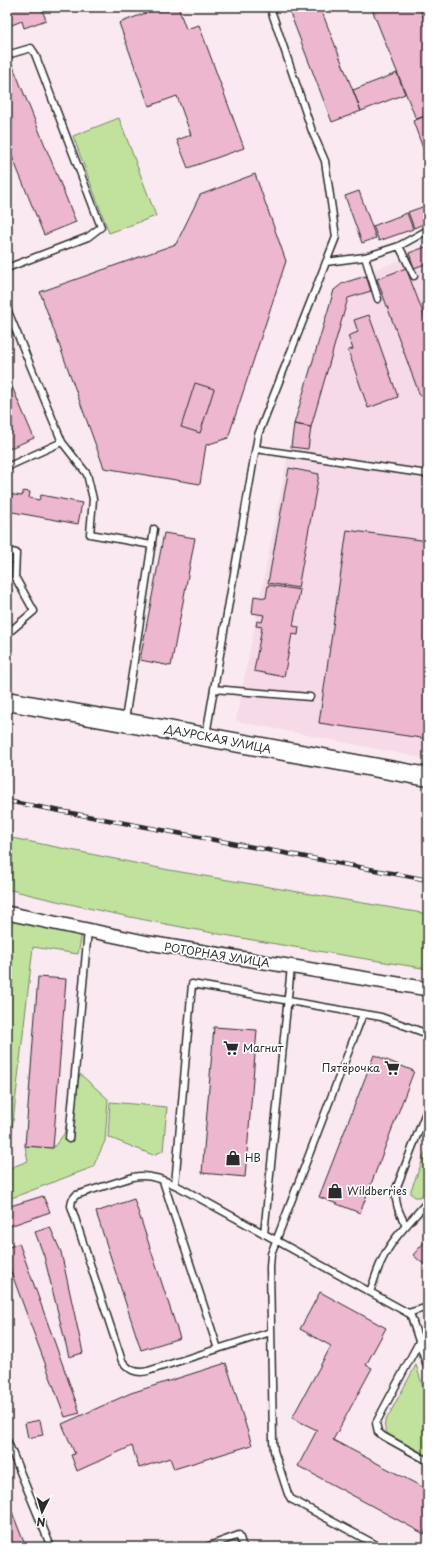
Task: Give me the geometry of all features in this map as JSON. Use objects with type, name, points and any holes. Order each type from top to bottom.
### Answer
[{"type":"street","name":"ДАУРСКАЯ УЛИЦА","points":[[7,702],[428,777]]},
{"type":"street","name":"РОТОРНАЯ УЛИЦА","points":[[7,913],[149,943],[428,989]]},
{"type":"lane","points":[[206,737],[258,435],[336,237],[325,161],[312,131],[270,7]]},
{"type":"lane","points":[[7,55],[31,48],[35,54],[101,227],[88,237],[7,268]]},
{"type":"lane","points":[[326,262],[365,257],[399,246],[428,230]]},
{"type":"lane","points":[[399,246],[414,276]]},
{"type":"lane","points":[[365,257],[378,299]]},
{"type":"lane","points":[[7,309],[62,442],[86,474],[93,499],[90,534],[152,545]]},
{"type":"lane","points":[[7,468],[62,442]]},
{"type":"lane","points":[[256,449],[428,474]]},
{"type":"lane","points":[[124,722],[154,529]]},
{"type":"lane","points":[[7,551],[16,553],[15,577],[34,611],[7,634]]},
{"type":"lane","points":[[214,689],[310,697]]},
{"type":"lane","points":[[69,1140],[88,930]]},
{"type":"lane","points":[[264,1234],[291,967]]},
{"type":"lane","points":[[174,1185],[192,984],[363,1014],[390,1020],[428,1034]]},
{"type":"lane","points":[[363,1014],[272,1248],[270,1263],[273,1444],[288,1494],[293,1501],[380,1547]]},
{"type":"lane","points":[[406,1226],[397,1208],[395,1198],[396,1189],[428,1107]]},
{"type":"lane","points":[[271,1332],[144,1372],[133,1371],[128,1368],[122,1361],[71,1203],[76,1195],[133,1177],[145,1176],[174,1185],[410,1313],[428,1369]]},
{"type":"lane","points":[[163,1181],[218,1349]]},
{"type":"lane","points":[[370,1292],[382,1259],[393,1242],[428,1201]]},
{"type":"lane","points":[[410,1313],[428,1307]]},
{"type":"lane","points":[[419,1342],[376,1423],[378,1432],[383,1436],[428,1461]]},
{"type":"lane","points":[[7,1440],[51,1547]]},
{"type":"lane","points":[[206,1547],[239,1535],[243,1547]]},
{"type":"shaded area","points":[[428,249],[428,759],[236,721],[294,424],[334,290],[343,283]]},
{"type":"green space","points":[[119,118],[156,216],[109,233],[73,136]]},
{"type":"green space","points":[[7,837],[169,870],[428,914],[428,969],[164,924],[59,902],[7,889]]},
{"type":"green space","points":[[7,918],[82,934],[78,954],[33,947],[11,1139],[7,1139]]},
{"type":"green space","points":[[80,1074],[108,1099],[105,1141],[93,1167],[9,1199],[7,1197],[7,1169],[28,1161],[25,1146],[53,1148],[64,1134]]},
{"type":"green space","points":[[110,1102],[167,1107],[163,1151],[153,1155],[108,1137]]},
{"type":"green space","points":[[428,1146],[428,1188],[420,1197],[415,1197],[411,1194],[411,1190]]},
{"type":"green space","points":[[416,1365],[428,1403],[428,1456],[389,1435],[385,1428],[385,1422]]},
{"type":"building","points":[[7,7],[41,7],[46,20],[24,28],[22,21],[9,26],[7,22]]},
{"type":"building","points":[[162,7],[178,7],[186,29],[199,25],[244,148],[188,168],[177,140],[191,135],[177,96],[149,106],[119,23]]},
{"type":"building","points":[[290,7],[304,7],[292,12]]},
{"type":"building","points":[[304,7],[320,7],[361,111],[332,122],[290,13]]},
{"type":"building","points":[[371,7],[419,7],[428,29],[428,115],[416,119]]},
{"type":"building","points":[[12,64],[76,222],[44,235],[7,144],[7,66]]},
{"type":"building","points":[[397,73],[405,94],[361,111],[353,90]]},
{"type":"building","points":[[428,115],[428,162],[413,121]]},
{"type":"building","points":[[255,174],[286,261],[228,438],[206,445],[200,484],[104,468],[40,292],[176,244],[200,195]]},
{"type":"building","points":[[359,191],[376,238],[362,243],[345,196]]},
{"type":"building","points":[[428,205],[428,222],[414,228],[408,212]]},
{"type":"building","points":[[407,213],[413,229],[379,241],[373,226]]},
{"type":"building","points":[[428,246],[428,263],[414,268],[409,253]]},
{"type":"building","points":[[406,268],[428,326],[428,394],[420,396],[377,279]]},
{"type":"building","points":[[366,276],[371,291],[348,298],[311,427],[294,424],[334,290],[343,283]]},
{"type":"building","points":[[369,315],[398,397],[368,408],[348,350],[353,349],[348,336],[358,332],[354,320]]},
{"type":"building","points":[[7,375],[34,438],[8,449],[7,448]]},
{"type":"building","points":[[195,383],[214,389],[200,433],[181,427]]},
{"type":"building","points":[[294,424],[311,427],[308,449],[291,447]]},
{"type":"building","points":[[289,468],[319,474],[298,588],[268,583]]},
{"type":"building","points":[[23,491],[30,492],[29,498],[39,500],[41,495],[82,503],[78,524],[7,511],[7,494],[22,496]]},
{"type":"building","points":[[347,530],[428,541],[428,739],[319,723]]},
{"type":"building","points":[[164,533],[195,538],[171,666],[140,660]]},
{"type":"building","points":[[268,585],[300,590],[293,626],[299,627],[298,635],[292,634],[284,677],[254,671],[262,627],[256,626],[257,621],[262,622],[264,615],[252,613],[254,596],[266,598]]},
{"type":"building","points":[[7,589],[12,590],[7,617]]},
{"type":"building","points":[[38,977],[66,979],[53,1148],[25,1146]]},
{"type":"building","points":[[214,1027],[257,1030],[245,1177],[202,1173]]},
{"type":"building","points":[[374,1055],[414,1071],[360,1213],[319,1197]]},
{"type":"building","points":[[43,1196],[50,1212],[7,1227],[7,1207]]},
{"type":"building","points":[[134,1199],[180,1338],[141,1350],[96,1212]]},
{"type":"building","points":[[50,1227],[61,1252],[83,1353],[69,1357],[44,1256],[35,1232]]},
{"type":"building","points":[[428,1238],[428,1268],[413,1255]]},
{"type":"building","points":[[19,1243],[80,1413],[65,1417],[7,1261],[7,1248]]},
{"type":"building","points":[[320,1292],[386,1328],[366,1365],[372,1368],[333,1440],[428,1490],[428,1526],[424,1534],[298,1466],[317,1430],[292,1418],[331,1346],[300,1329]]},
{"type":"building","points":[[226,1363],[252,1445],[174,1469],[170,1458],[139,1468],[132,1446],[77,1471],[71,1455],[75,1454],[62,1424],[131,1393]]},
{"type":"building","points":[[40,1420],[43,1435],[28,1438],[25,1423]]},
{"type":"building","points":[[7,1499],[21,1535],[26,1547],[7,1547]]},
{"type":"railway","points":[[7,801],[428,880]]},
{"type":"place","name":"Магнит","points":[[231,1048]]},
{"type":"place","name":"Пятёрочка","points":[[392,1068]]},
{"type":"place","name":"HB","points":[[233,1158]]},
{"type":"place","name":"Wildberries","points":[[335,1191]]}]
